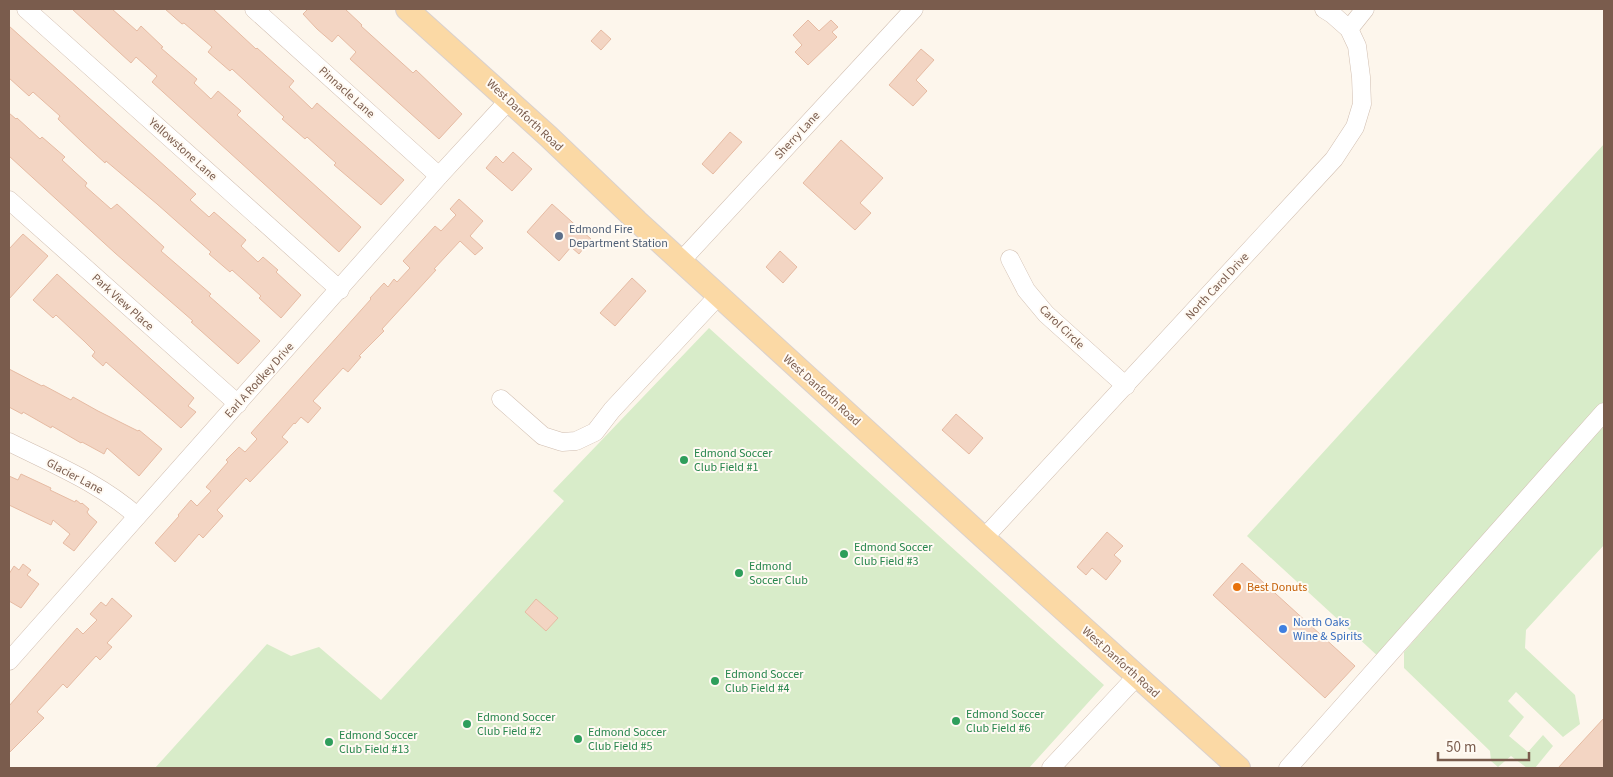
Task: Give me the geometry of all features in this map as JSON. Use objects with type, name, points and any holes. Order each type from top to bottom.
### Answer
[{"type":"main road","name":"West Danforth Road","points":[[407,9],[509,100],[637,222],[1239,768]]},
{"type":"street","name":"Yellowstone Lane","points":[[26,9],[340,290]]},
{"type":"street","name":"Pinnacle Lane","points":[[254,9],[439,176]]},
{"type":"street","name":"Sherry Lane","points":[[681,261],[914,9]]},
{"type":"street","name":"North Carol Drive","points":[[984,538],[1334,159],[1355,126],[1362,104],[1362,77],[1357,46],[1349,29],[1324,9]]},
{"type":"street","points":[[1349,29],[1365,9]]},
{"type":"street","name":"Earl A Rodkey Drive","points":[[11,652],[137,516],[340,290],[439,176],[509,100]]},
{"type":"street","name":"Park View Place","points":[[11,205],[238,404]]},
{"type":"street","name":"Carol Circle","points":[[1010,258],[1026,290],[1046,314],[1126,386]]},
{"type":"street","points":[[502,399],[543,436],[562,442],[576,441],[595,432],[612,410],[719,295]]},
{"type":"street","points":[[1288,768],[1604,412]]},
{"type":"street","name":"Glacier Lane","points":[[9,442],[92,483],[120,501],[137,516]]},
{"type":"street","points":[[1051,768],[1137,676]]},
{"type":"green space","points":[[1604,144],[1604,545],[1526,630],[1525,648],[1575,695],[1580,724],[1563,737],[1516,692],[1508,701],[1524,717],[1509,736],[1528,752],[1543,735],[1553,746],[1535,768],[1527,768],[1511,756],[1498,767],[1491,761],[1490,751],[1404,668],[1404,652],[1538,499],[1381,659],[1247,536]]},
{"type":"green space","name":"Edmond Soccer Club","points":[[709,328],[1104,685],[1029,768],[155,768],[267,644],[291,656],[319,647],[381,700],[564,501],[553,491]]},
{"type":"building","points":[[72,9],[112,9],[137,31],[141,26],[163,47],[161,48],[197,79],[194,83],[211,99],[218,91],[241,111],[237,115],[361,227],[339,252],[152,82],[157,76],[136,57],[131,63]]},
{"type":"building","points":[[165,9],[213,9],[294,81],[289,87],[312,109],[317,103],[404,180],[381,205],[334,165],[336,163],[307,137],[305,139],[282,119],[284,117],[232,69],[230,71],[208,52],[212,47]]},
{"type":"building","points":[[308,9],[345,9],[413,73],[416,70],[462,114],[439,139],[350,59],[356,52],[338,35],[332,42],[317,29],[303,14]]},
{"type":"building","points":[[808,20],[819,31],[831,20],[838,27],[832,32],[837,37],[808,65],[795,52],[802,45],[793,35]]},
{"type":"building","points":[[9,26],[196,194],[190,200],[209,217],[214,212],[246,240],[241,246],[258,262],[263,257],[278,270],[276,272],[301,295],[281,318],[259,298],[261,296],[232,270],[230,272],[209,254],[211,252],[157,204],[106,161],[105,163],[58,119],[60,116],[33,92],[29,96],[9,78]]},
{"type":"building","points":[[601,30],[611,39],[601,50],[591,41]]},
{"type":"building","points":[[921,49],[934,60],[916,80],[927,91],[913,106],[889,85]]},
{"type":"building","points":[[9,113],[40,139],[42,137],[65,157],[62,160],[87,183],[85,186],[111,209],[117,204],[164,247],[161,251],[211,294],[209,296],[260,341],[238,364],[191,322],[193,321],[9,156]]},
{"type":"building","points":[[730,132],[742,142],[713,174],[702,164]]},
{"type":"building","points":[[841,140],[883,178],[860,203],[871,213],[855,230],[803,183]]},
{"type":"building","points":[[513,152],[532,169],[512,191],[486,168],[496,156],[503,163]]},
{"type":"building","points":[[459,199],[483,221],[470,236],[483,248],[475,255],[460,241],[382,329],[384,331],[359,356],[361,357],[348,372],[343,368],[313,401],[321,408],[308,423],[301,417],[294,423],[282,437],[288,442],[250,482],[246,478],[217,510],[223,516],[203,538],[199,534],[175,562],[155,543],[191,500],[197,506],[211,491],[206,487],[228,462],[226,460],[239,447],[245,452],[257,439],[251,433],[370,298],[384,283],[388,287],[394,279],[397,282],[410,268],[403,261],[435,226],[441,231],[456,215],[450,209]]},
{"type":"building","name":"Edmond Fire Department Station","points":[[552,204],[591,239],[579,254],[571,247],[559,261],[527,232]]},
{"type":"building","points":[[23,234],[48,256],[9,299],[9,249]]},
{"type":"building","points":[[780,251],[797,267],[783,283],[766,267]]},
{"type":"building","points":[[57,274],[194,398],[188,406],[196,412],[181,428],[106,362],[103,366],[92,356],[95,352],[84,341],[56,315],[53,318],[33,300]]},
{"type":"building","points":[[632,278],[646,291],[615,326],[600,313]]},
{"type":"building","points":[[9,369],[71,400],[73,397],[139,430],[162,449],[139,476],[107,448],[104,454],[52,426],[51,428],[23,412],[22,414],[9,407]]},
{"type":"building","points":[[956,414],[983,438],[969,454],[942,430]]},
{"type":"building","points":[[21,474],[75,502],[76,500],[82,503],[89,509],[87,512],[97,522],[74,551],[63,543],[70,534],[53,520],[51,525],[9,505],[9,476],[18,480]]},
{"type":"building","points":[[1107,532],[1123,546],[1114,555],[1121,561],[1106,580],[1092,568],[1086,575],[1077,567]]},
{"type":"building","points":[[1242,563],[1355,666],[1325,698],[1213,595]]},
{"type":"building","points":[[23,564],[31,570],[27,575],[39,584],[21,608],[9,601],[9,574],[14,566],[19,570]]},
{"type":"building","points":[[112,598],[132,616],[107,643],[112,647],[100,660],[96,656],[67,688],[63,684],[37,712],[44,718],[9,753],[9,706],[77,628],[83,634],[97,620],[90,614],[101,602],[106,606]]},
{"type":"building","points":[[536,599],[558,618],[546,631],[525,612]]},
{"type":"building","points":[[1604,718],[1604,768],[1558,768]]},
{"type":"place","name":"Edmond Fire Department Station","points":[[559,236]]},
{"type":"place","name":"Edmond Soccer Club Field #1","points":[[684,460]]},
{"type":"place","name":"Edmond Soccer Club Field #3","points":[[844,554]]},
{"type":"place","name":"Edmond Soccer Club","points":[[739,573]]},
{"type":"place","name":"Best Donuts","points":[[1237,587]]},
{"type":"place","name":"North Oaks Wine & Spirits","points":[[1283,629]]},
{"type":"place","name":"Edmond Soccer Club Field #4","points":[[715,681]]},
{"type":"place","name":"Edmond Soccer Club Field #6","points":[[956,721]]},
{"type":"place","name":"Edmond Soccer Club Field #2","points":[[467,724]]},
{"type":"place","name":"Edmond Soccer Club Field #5","points":[[578,739]]},
{"type":"place","name":"Edmond Soccer Club Field #13","points":[[329,742]]}]
